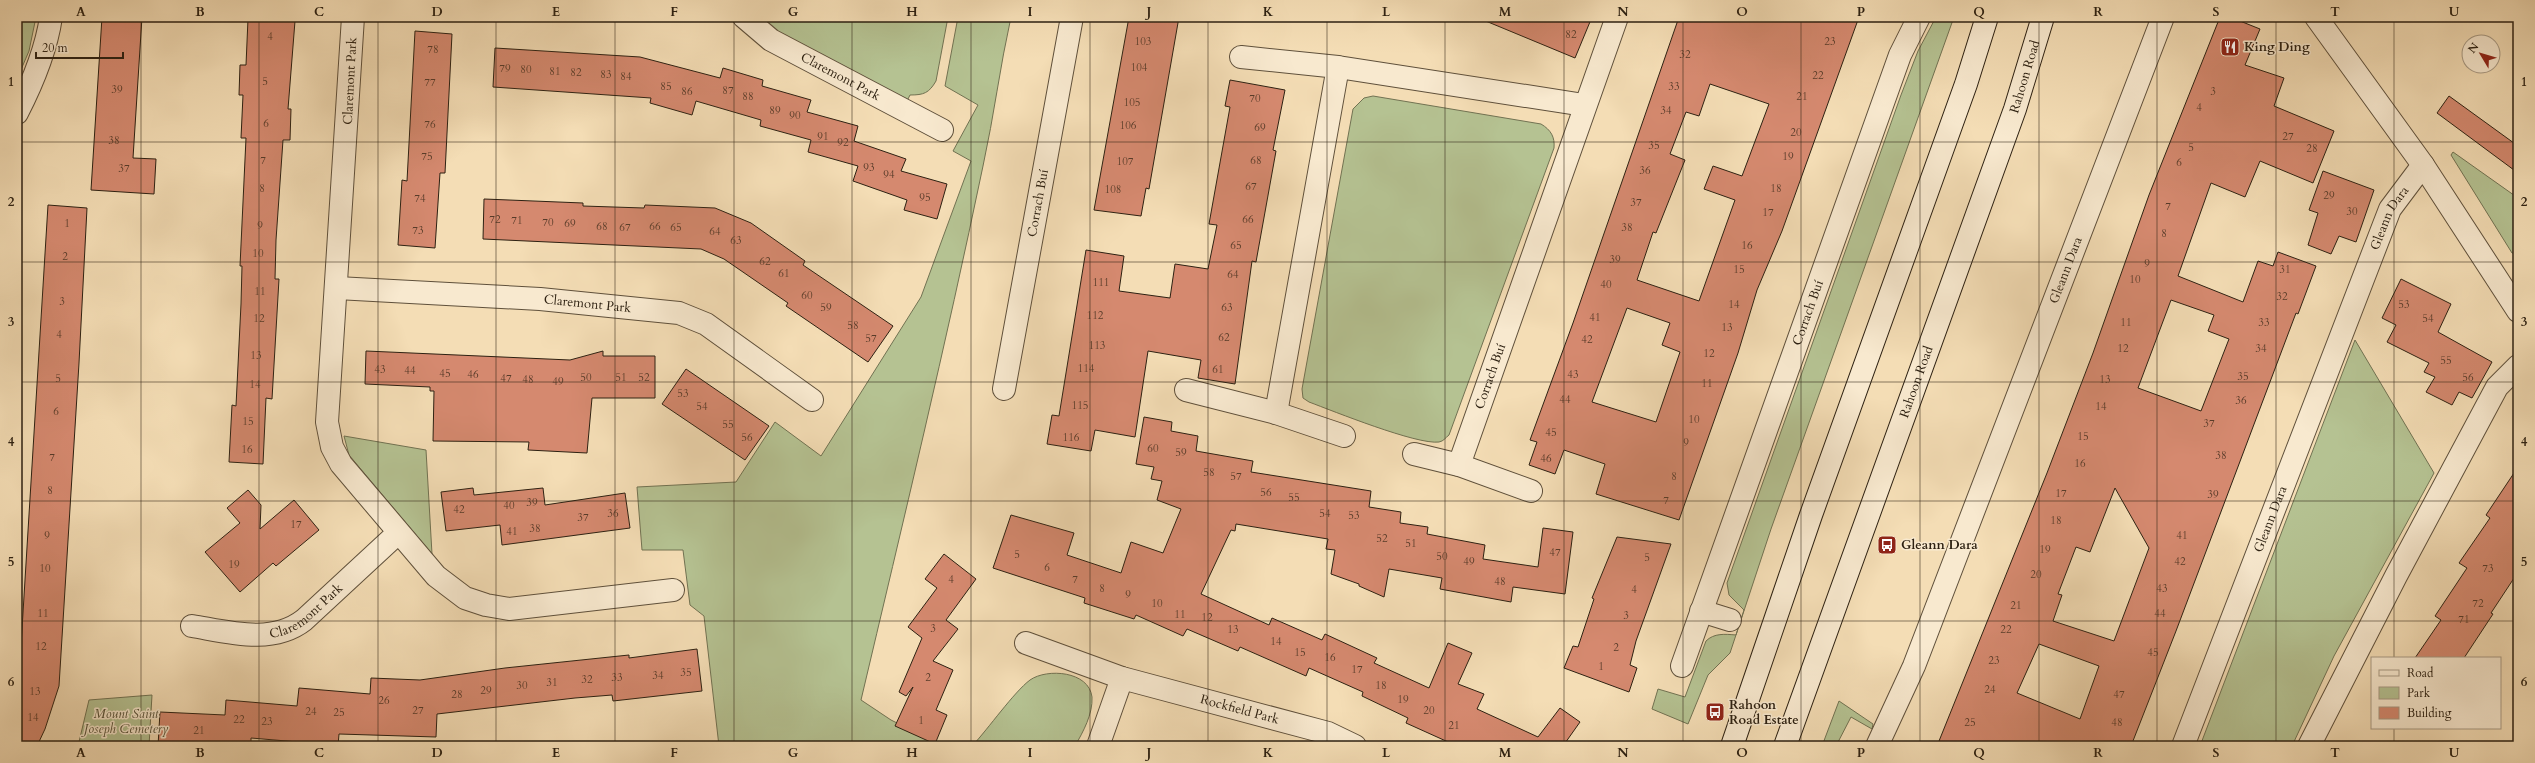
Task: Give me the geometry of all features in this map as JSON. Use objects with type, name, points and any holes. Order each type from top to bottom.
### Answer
[{"type":"street","points":[[17,113],[47,43],[52,17]]},
{"type":"street","name":"Claremont Park","points":[[353,17],[337,288],[326,422],[329,438],[335,455],[398,533],[446,586],[465,598],[493,607],[508,609],[673,590]]},
{"type":"street","name":"Claremont Park","points":[[744,17],[771,40],[942,130]]},
{"type":"street","name":"Corrach Buí","points":[[1004,389],[1072,17]]},
{"type":"street","name":"Corrach Buí","points":[[1459,465],[1616,17]]},
{"type":"street","name":"Corrach Buí","points":[[1682,666],[1900,54],[1919,17]]},
{"type":"street","points":[[1732,746],[1810,515],[1966,84],[1987,17]]},
{"type":"street","name":"Rahoon Road","points":[[1786,746],[2015,109],[2043,17]]},
{"type":"street","name":"Gleann Dara","points":[[1877,746],[1914,666],[2163,17]]},
{"type":"street","points":[[2316,17],[2423,164],[2517,307]]},
{"type":"street","points":[[1241,57],[1338,67],[1584,105]]},
{"type":"street","points":[[1276,413],[1338,67]]},
{"type":"street","name":"Gleann Dara","points":[[2183,746],[2390,209],[2423,164]]},
{"type":"street","name":"Claremont Park","points":[[337,288],[540,299],[679,313],[706,324],[812,400]]},
{"type":"street","points":[[2309,746],[2396,576],[2497,387],[2518,366]]},
{"type":"street","points":[[1186,390],[1276,413],[1344,436]]},
{"type":"street","points":[[1414,454],[1459,465],[1531,491]]},
{"type":"street","name":"Claremont Park","points":[[192,626],[253,634],[288,631],[304,620],[398,533]]},
{"type":"street","points":[[1701,611],[1730,620]]},
{"type":"street","name":"Rockfield Park","points":[[1026,643],[1122,678],[1322,731],[1355,746]]},
{"type":"street","points":[[1098,746],[1122,678]]},
{"type":"green space","points":[[17,17],[36,17],[29,51],[17,79]]},
{"type":"green space","points":[[761,17],[948,17],[936,81],[928,91],[923,94],[910,95],[907,101],[780,35]]},
{"type":"green space","points":[[958,17],[1011,17],[987,147],[954,300],[861,700],[891,720],[933,741],[973,745],[1016,693],[1030,680],[1037,676],[1056,673],[1076,677],[1089,688],[1092,697],[1091,710],[1084,729],[1075,746],[881,746],[880,743],[867,744],[866,746],[719,746],[704,616],[690,605],[683,550],[642,550],[637,487],[736,482],[775,422],[821,456],[921,297],[971,161],[953,151],[978,105],[945,86]]},
{"type":"green space","points":[[1936,17],[1954,17],[1771,529],[1744,610],[1729,595],[1727,583],[1918,51]]},
{"type":"green space","points":[[1373,96],[1541,124],[1550,131],[1554,140],[1554,148],[1449,435],[1439,442],[1428,442],[1395,433],[1309,402],[1303,398],[1302,389],[1353,109],[1364,98]]},
{"type":"green space","points":[[2453,152],[2518,198],[2518,254],[2512,253],[2451,155]]},
{"type":"green space","points":[[2355,340],[2434,473],[2334,656],[2292,746],[2200,746]]},
{"type":"green space","points":[[344,436],[426,450],[432,554],[349,455]]},
{"type":"green space","points":[[1724,634],[1736,635],[1730,653],[1708,675],[1688,724],[1652,709],[1658,689],[1685,697],[1706,641],[1709,638]]},
{"type":"green space","name":"Mount Saint Joseph Cemetery","points":[[152,695],[149,746],[78,746],[89,700]]},
{"type":"green space","points":[[1839,701],[1873,724],[1872,729],[1851,717],[1836,746],[1822,746]]},
{"type":"building","points":[[102,17],[142,17],[133,158],[156,159],[154,194],[91,190]]},
{"type":"building","points":[[1129,17],[1179,17],[1149,189],[1146,188],[1141,216],[1094,210]]},
{"type":"building","points":[[1476,17],[1592,17],[1575,58]]},
{"type":"building","points":[[1679,17],[1859,17],[1782,231],[1757,290],[1738,353],[1679,520],[1596,494],[1605,464],[1564,450],[1555,474],[1529,465],[1537,442],[1530,440],[1573,323]],"holes":[[[1710,84],[1769,104],[1742,176],[1713,166],[1704,189],[1735,200],[1699,301],[1637,280],[1653,232],[1656,233],[1685,160],[1670,154],[1686,112],[1699,116]],[[1627,308],[1670,323],[1662,345],[1680,352],[1656,422],[1592,402]]]},
{"type":"building","points":[[2220,17],[2230,17],[2260,29],[2245,65],[2284,78],[2274,106],[2334,131],[2313,183],[2260,161],[2245,197],[2211,183],[2178,276],[2243,302],[2258,261],[2273,266],[2278,252],[2316,266],[2298,314],[2296,313],[2131,746],[1937,746],[2047,473],[2093,353],[2149,195]],"holes":[[[2171,300],[2214,315],[2208,331],[2229,339],[2201,411],[2138,388]],[[2115,488],[2149,548],[2114,641],[2053,621],[2062,595],[2058,594],[2076,547],[2090,552]],[[2039,644],[2099,666],[2080,719],[2017,693]]]},
{"type":"building","points":[[248,19],[295,21],[288,109],[291,109],[290,140],[283,140],[276,240],[275,279],[279,279],[272,399],[266,398],[263,464],[229,462],[232,405],[236,406],[241,304],[242,266],[240,266],[246,138],[241,138],[243,95],[239,95],[240,65],[246,65]]},
{"type":"building","points":[[415,31],[452,34],[445,173],[440,173],[435,248],[398,245],[402,180],[407,181]]},
{"type":"building","points":[[495,48],[640,57],[720,78],[723,68],[763,80],[762,86],[811,100],[807,112],[858,126],[854,141],[906,159],[901,171],[947,184],[937,219],[904,210],[907,200],[853,181],[858,166],[808,152],[811,140],[760,126],[761,120],[696,101],[692,115],[650,103],[651,98],[493,87]]},
{"type":"building","points":[[1230,80],[1285,90],[1273,150],[1276,151],[1256,262],[1252,261],[1235,384],[1198,378],[1201,360],[1148,351],[1135,437],[1095,430],[1091,451],[1047,444],[1052,415],[1059,416],[1086,250],[1124,256],[1119,291],[1170,298],[1175,264],[1208,269],[1217,225],[1209,224],[1230,107],[1225,106]]},
{"type":"building","points":[[2449,96],[2518,146],[2518,173],[2437,113]]},
{"type":"building","points":[[2323,171],[2374,190],[2356,242],[2339,236],[2331,254],[2308,245],[2318,213],[2309,210]]},
{"type":"building","points":[[484,199],[583,203],[583,206],[644,208],[645,205],[715,208],[751,223],[805,261],[803,265],[893,326],[868,362],[786,306],[788,303],[724,259],[701,249],[483,239]]},
{"type":"building","points":[[48,205],[87,208],[79,363],[59,686],[45,729],[37,746],[17,746],[17,678],[19,678]]},
{"type":"building","points":[[2401,279],[2451,304],[2438,332],[2492,362],[2472,398],[2459,392],[2452,405],[2426,392],[2435,377],[2424,372],[2429,363],[2387,342],[2396,325],[2382,318]]},
{"type":"building","points":[[366,351],[570,360],[603,351],[603,356],[655,356],[655,398],[592,398],[587,453],[528,450],[529,442],[433,441],[434,391],[430,391],[430,387],[365,384]]},
{"type":"building","points":[[686,369],[769,426],[745,460],[662,404]]},
{"type":"building","points":[[1144,417],[1172,422],[1171,431],[1198,436],[1196,451],[1253,461],[1251,472],[1371,491],[1369,507],[1401,512],[1400,523],[1428,527],[1427,534],[1485,545],[1483,559],[1538,567],[1543,528],[1573,532],[1565,594],[1513,587],[1511,602],[1440,589],[1442,578],[1389,569],[1384,597],[1359,586],[1359,584],[1331,574],[1335,550],[1326,549],[1328,539],[1236,524],[1235,531],[1231,530],[1201,594],[1269,625],[1272,618],[1322,640],[1325,634],[1377,658],[1374,663],[1429,688],[1448,643],[1472,653],[1458,684],[1484,694],[1477,709],[1538,737],[1560,708],[1580,722],[1563,746],[1457,746],[1406,723],[1408,718],[1362,696],[1363,692],[1309,668],[1306,676],[1240,647],[1238,651],[1187,629],[1183,636],[1136,615],[1134,619],[1084,603],[1085,598],[993,568],[1011,515],[1074,533],[1067,555],[1121,573],[1131,542],[1163,553],[1181,509],[1157,500],[1162,481],[1151,479],[1154,467],[1136,464]]},
{"type":"building","points":[[2518,467],[2518,572],[2465,657],[2416,657],[2441,620],[2435,616],[2467,568],[2459,563],[2490,518],[2486,515]]},
{"type":"building","points":[[473,488],[474,495],[543,488],[545,505],[625,493],[630,528],[502,545],[500,525],[446,531],[441,492]]},
{"type":"building","points":[[248,490],[261,505],[260,529],[294,500],[319,530],[276,566],[273,563],[240,592],[205,552],[240,523],[227,508]]},
{"type":"building","points":[[1617,537],[1671,544],[1636,641],[1630,665],[1637,668],[1629,692],[1564,668],[1573,646],[1578,647],[1594,599],[1592,598]]},
{"type":"building","points":[[944,554],[976,579],[946,620],[958,629],[933,661],[953,670],[936,710],[947,715],[935,744],[895,726],[913,687],[906,696],[899,692],[922,638],[908,627],[937,588],[925,579]]},
{"type":"building","points":[[697,649],[702,691],[613,701],[612,695],[575,698],[437,714],[436,737],[339,734],[338,746],[309,746],[310,743],[251,738],[251,746],[158,746],[160,712],[225,715],[226,700],[297,706],[299,688],[370,694],[371,678],[420,680],[505,668],[629,655],[629,658]]},
{"type":"place","name":"King Ding","points":[[2230,47]]},
{"type":"place","name":"Gleann Dara","points":[[1887,545]]},
{"type":"place","name":"Rahoon Road Estate","points":[[1715,712]]}]
